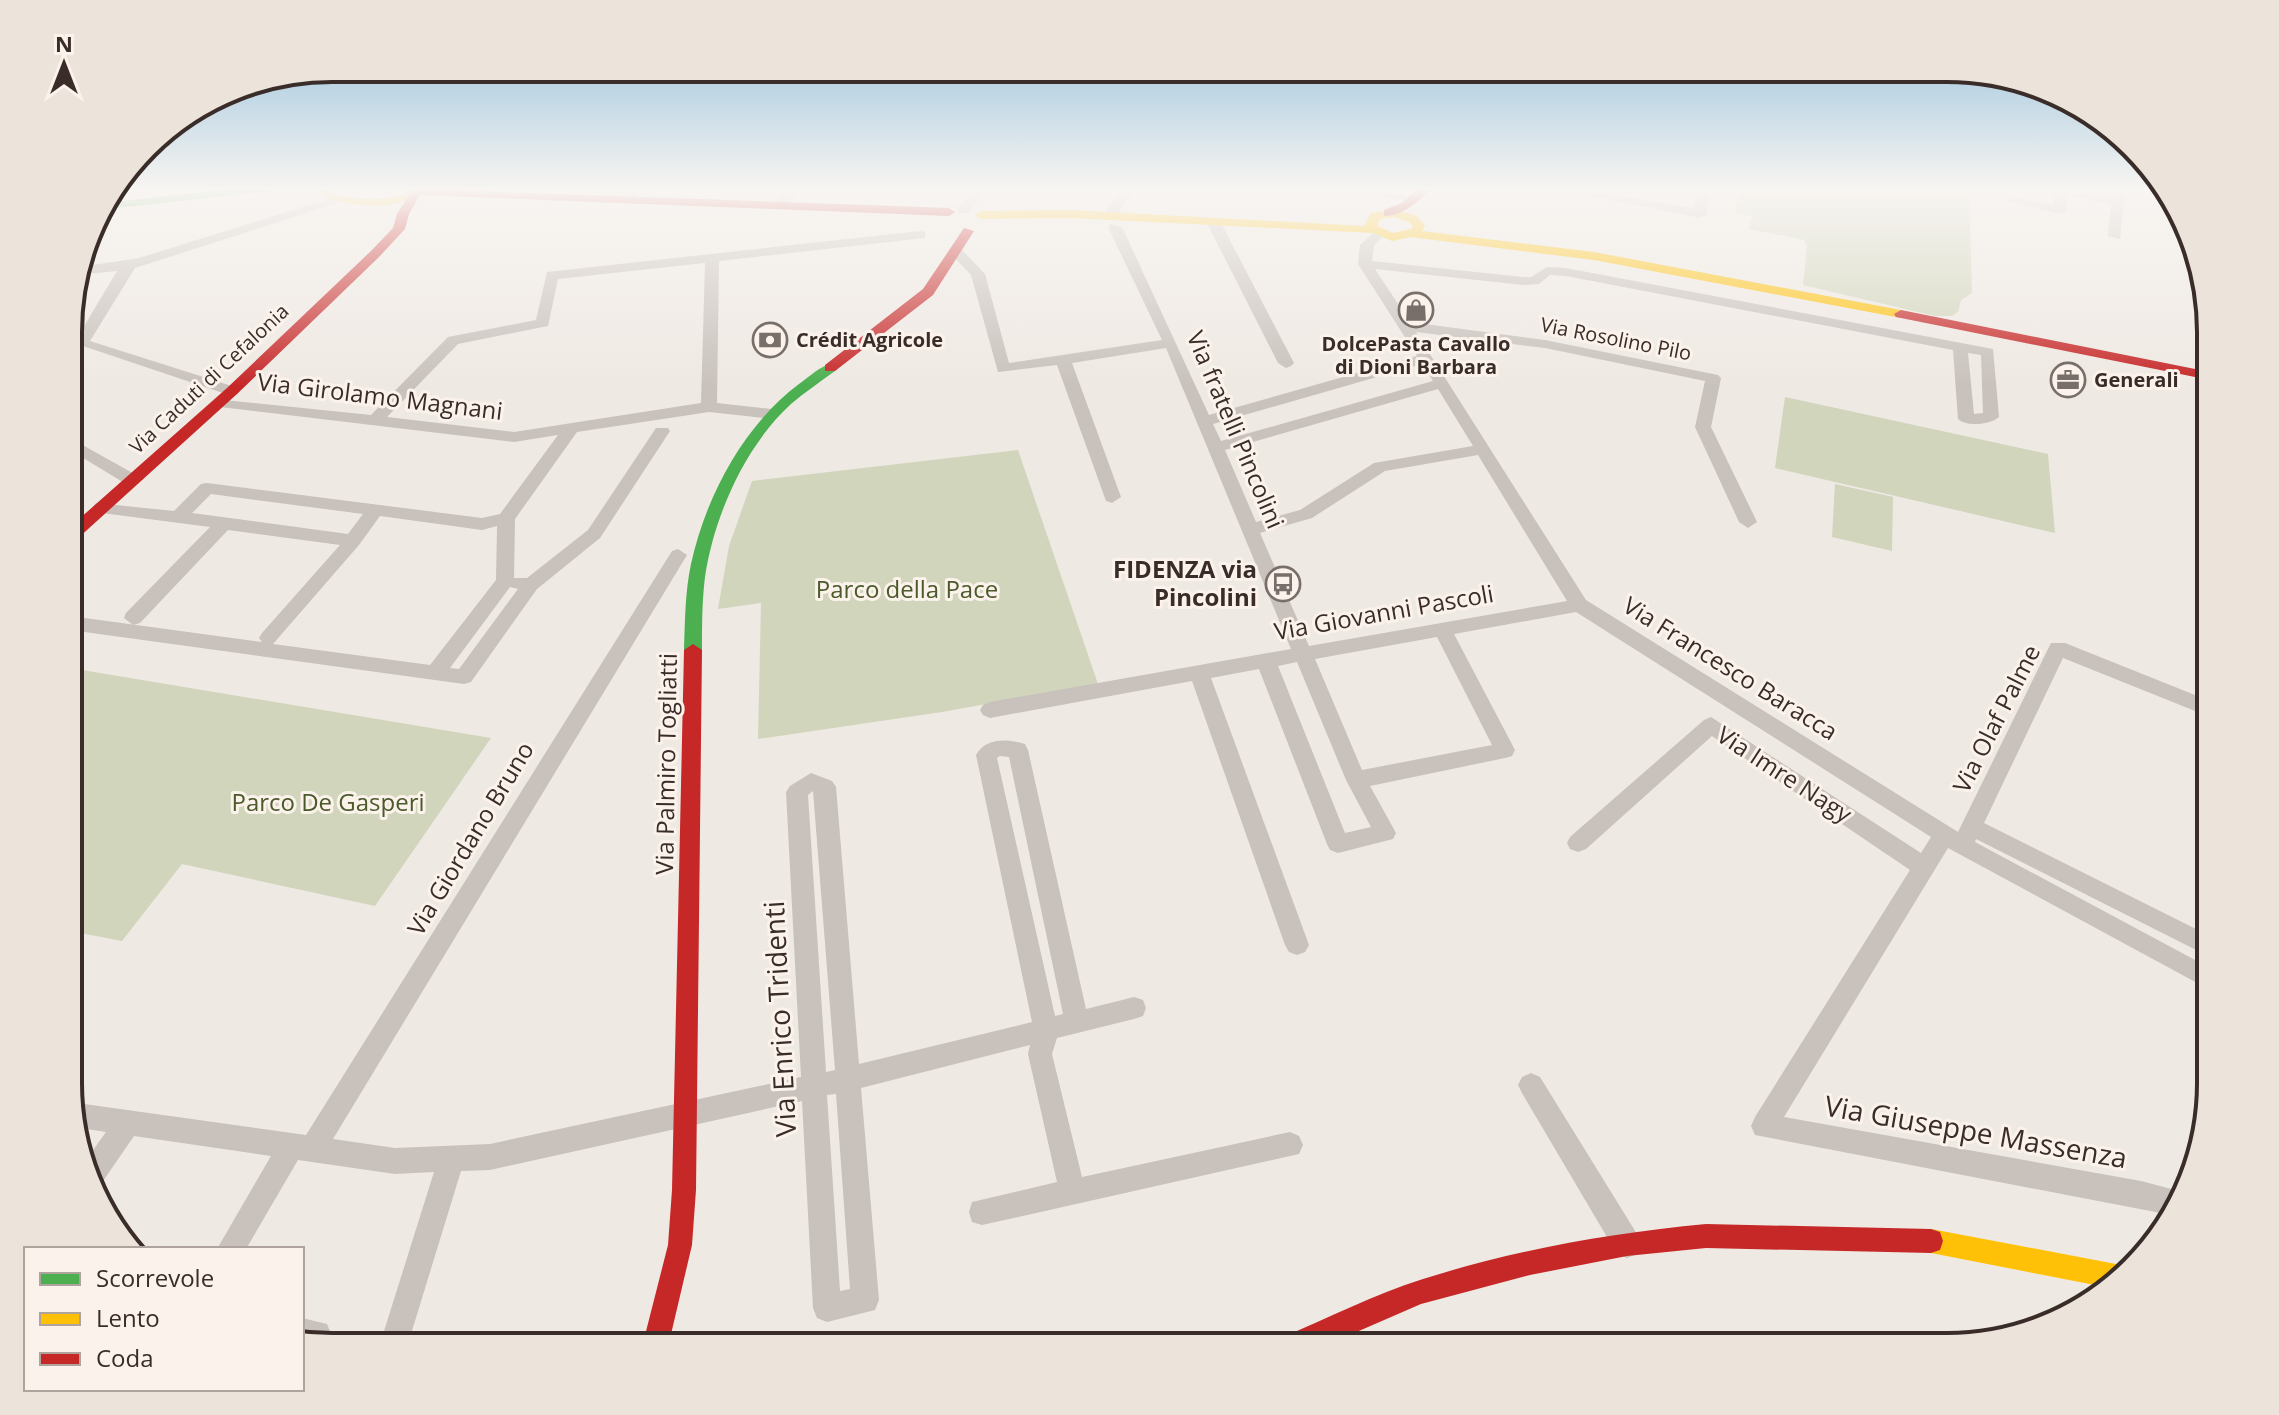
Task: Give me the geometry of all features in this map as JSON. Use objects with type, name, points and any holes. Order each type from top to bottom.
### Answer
[{"type":"street","points":[[91,269],[170,254]]},
{"type":"street","name":"Via Caduti di Cefalonia","points":[[82,524],[226,397],[375,254]]},
{"type":"street","points":[[374,421],[448,345],[467,335],[543,323],[552,275],[755,254]]},
{"type":"street","points":[[937,280],[948,254]]},
{"type":"street","points":[[971,254],[1003,369],[1171,343]]},
{"type":"street","name":"Via fratelli Pincolini","points":[[1129,254],[1217,447],[1356,780],[1385,833],[1338,844],[1266,661]]},
{"type":"street","points":[[1230,254],[1286,363]]},
{"type":"street","points":[[1369,254],[1365,260],[1523,281],[1534,281],[1547,271],[1566,272],[1862,327],[1960,346],[1988,352],[1991,417],[1966,419],[1960,346]]},
{"type":"street","points":[[1578,254],[2196,373]]},
{"type":"street","points":[[709,407],[712,259]]},
{"type":"street","name":"Via Francesco Baracca","points":[[1365,260],[1579,605],[1959,836],[2196,972]]},
{"type":"street","points":[[92,263],[134,262]]},
{"type":"street","points":[[82,347],[124,271],[134,262]]},
{"type":"street","points":[[937,280],[954,271],[978,274]]},
{"type":"street","name":"Via Palmiro Togliatti","points":[[658,1333],[680,1245],[684,1190],[694,599],[699,563],[715,512],[754,437],[772,414],[937,280]]},
{"type":"street","points":[[1862,327],[1866,308]]},
{"type":"street","points":[[1886,312],[1886,332]]},
{"type":"street","name":"Via Rosolino Pilo","points":[[1405,326],[1545,344],[1713,378],[1703,427],[1748,522]]},
{"type":"street","name":"Via Girolamo Magnani","points":[[82,347],[226,397],[491,436],[514,437],[709,407],[772,414]]},
{"type":"street","points":[[1205,421],[1426,358]]},
{"type":"street","points":[[1063,360],[1112,497]]},
{"type":"street","points":[[1217,447],[1442,383]]},
{"type":"street","points":[[435,673],[505,581],[506,518],[571,429]]},
{"type":"street","points":[[82,625],[464,677],[531,585],[594,534],[662,431]]},
{"type":"street","points":[[1252,529],[1306,514],[1380,467],[1484,449]]},
{"type":"street","points":[[82,450],[132,480]]},
{"type":"street","points":[[179,516],[207,488],[482,524],[506,518]]},
{"type":"street","points":[[102,507],[353,541]]},
{"type":"street","points":[[269,638],[353,541],[374,512]]},
{"type":"street","points":[[133,618],[225,523]]},
{"type":"street","name":"Via Giordano Bruno","points":[[232,1247],[300,1149],[678,555]]},
{"type":"street","points":[[505,581],[531,585]]},
{"type":"street","name":"Via Giovanni Pascoli","points":[[990,710],[1579,605]]},
{"type":"street","points":[[1356,780],[1505,750],[1442,629]]},
{"type":"street","name":"Via Olaf Palme","points":[[2196,703],[2058,648],[1959,836],[2196,941]]},
{"type":"street","points":[[1199,673],[1297,945]]},
{"type":"street","name":"Via Imre Nagy","points":[[1578,843],[1711,725],[1924,867]]},
{"type":"street","points":[[1073,1194],[1040,1054],[1046,1032],[986,755],[997,748],[1018,750],[1077,1023]]},
{"type":"street","name":"Via Enrico Tridenti","points":[[811,781],[825,787],[848,1079],[865,1300],[827,1308],[797,792],[811,781]]},
{"type":"street","points":[[1924,867],[1959,836]]},
{"type":"street","name":"Via Giuseppe Massenza","points":[[1924,867],[1764,1126],[2167,1201]]},
{"type":"street","points":[[84,1117],[395,1161],[490,1157],[848,1079],[1134,1008]]},
{"type":"street","points":[[1531,1085],[1627,1244]]},
{"type":"street","points":[[97,1167],[127,1124]]},
{"type":"street","points":[[982,1212],[1290,1145]]},
{"type":"street","points":[[397,1333],[451,1160]]},
{"type":"street","points":[[1325,1332],[1421,1292],[1530,1263],[1627,1244],[1706,1236],[1918,1239],[2106,1275]]},
{"type":"green space","points":[[1806,254],[1971,254],[1972,293],[1961,300],[1958,312],[1952,316],[1935,316],[1803,285]]},
{"type":"green space","points":[[1785,397],[2048,454],[2055,533],[1775,468]]},
{"type":"green space","name":"Parco della Pace","points":[[1018,450],[1098,684],[942,712],[758,739],[761,603],[718,609],[729,546],[752,481]]},
{"type":"green space","points":[[1835,484],[1893,497],[1892,551],[1832,537]]},
{"type":"green space","name":"Parco De Gasperi","points":[[82,670],[491,738],[375,906],[182,864],[122,941],[82,933]]},
{"type":"traffic: fast","points":[[693,650],[699,564],[720,499],[743,455],[770,417],[830,368]]},
{"type":"traffic: slow","points":[[1578,254],[1901,314]]},
{"type":"traffic: slow","points":[[1931,1241],[2106,1275]]},
{"type":"traffic: jam","points":[[82,525],[232,391],[375,254]]},
{"type":"traffic: jam","points":[[830,368],[928,292],[953,254]]},
{"type":"traffic: jam","points":[[1901,314],[2196,373]]},
{"type":"traffic: jam","points":[[658,1333],[680,1245],[684,1190],[693,650]]},
{"type":"traffic: jam","points":[[1325,1332],[1421,1292],[1530,1263],[1627,1244],[1706,1236],[1931,1241]]},
{"type":"place","name":"DolcePasta Cavallo di Dioni Barbara","points":[[1416,310]]},
{"type":"place","name":"Crédit Agricole","points":[[770,340]]},
{"type":"place","name":"Generali","points":[[2068,380]]},
{"type":"place","name":"FIDENZA via Pincolini","points":[[1283,584]]}]
